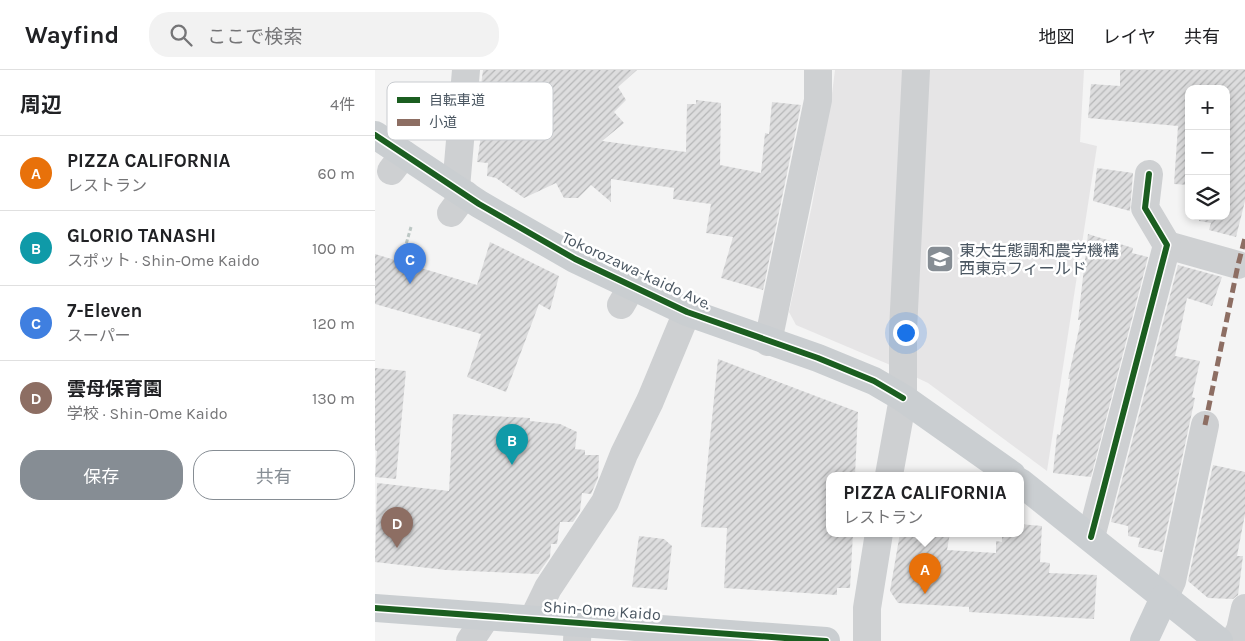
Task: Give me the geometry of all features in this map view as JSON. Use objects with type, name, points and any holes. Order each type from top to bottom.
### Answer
[{"type":"main road","name":"Tokorozawa-kaido Ave.","points":[[375,135],[397,162],[457,198],[479,204],[575,259],[627,296],[687,312],[818,358],[874,381],[903,398],[1007,472]]},
{"type":"main road","points":[[1024,485],[1219,641]]},
{"type":"main road","points":[[1144,641],[1164,598]]},
{"type":"main road","name":"Shin-Ome Kaido","points":[[375,608],[533,619],[577,632],[826,641]]},
{"type":"street","points":[[768,342],[818,100],[818,70]]},
{"type":"street","points":[[890,472],[903,398],[903,330],[916,70]]},
{"type":"street","points":[[457,198],[461,140]]},
{"type":"street","points":[[1149,174],[1145,208],[1167,244],[1238,265]]},
{"type":"street","points":[[1091,537],[1167,244]]},
{"type":"street","points":[[533,619],[549,588],[584,544],[605,502],[623,476],[636,432],[651,401],[687,312]]},
{"type":"street","points":[[1164,598],[1172,580],[1205,425]]},
{"type":"street","points":[[867,641],[867,608],[878,537]]},
{"type":"street","points":[[1234,641],[1241,630],[1245,608]]},
{"type":"street","points":[[470,641],[486,617]]},
{"type":"path","points":[[401,262],[411,227]]},
{"type":"shaded area","name":"東大生態調和農学機構 西東京フィールド","points":[[835,70],[1084,70],[1080,142],[1097,146],[1047,471],[928,383],[796,325],[789,312],[812,205]]},
{"type":"building","points":[[483,70],[637,70],[618,87],[626,100],[614,112],[624,123],[602,141],[686,152],[687,104],[696,104],[696,100],[721,103],[720,165],[761,173],[765,133],[769,134],[772,102],[801,105],[763,290],[721,278],[733,237],[706,233],[711,204],[673,199],[674,188],[611,179],[611,202],[591,185],[578,198],[564,198],[556,183],[524,198],[496,178],[487,176],[488,163],[477,162],[480,140],[553,140],[553,82],[481,82]]},
{"type":"building","points":[[1120,70],[1245,70],[1245,201],[1236,237],[1209,230],[1211,223],[1199,221],[1230,220],[1230,85],[1185,85],[1185,185],[1174,184],[1178,126],[1088,118],[1091,84],[1120,86]]},
{"type":"building","points":[[1097,168],[1133,173],[1130,211],[1093,201]]},
{"type":"building","points":[[1088,234],[1133,248],[1132,253],[1148,257],[1091,477],[1053,473],[1057,434],[1060,435],[1070,379],[1068,379],[1081,320],[1078,320]]},
{"type":"building","points":[[490,242],[559,276],[550,310],[539,304],[506,392],[467,377],[481,334],[375,304],[375,254],[477,285]]},
{"type":"building","points":[[1178,265],[1222,277],[1212,306],[1187,298],[1175,356],[1200,361],[1192,397],[1195,398],[1162,552],[1138,547],[1140,538],[1128,536],[1128,526],[1111,522]]},
{"type":"building","points":[[718,359],[858,412],[855,472],[826,472],[826,537],[853,537],[850,588],[837,588],[837,595],[724,588],[727,528],[701,527]]},
{"type":"building","points":[[375,368],[406,371],[396,479],[375,477],[377,451],[375,450]]},
{"type":"building","points":[[453,414],[530,418],[530,421],[560,424],[577,432],[575,449],[585,450],[585,455],[599,455],[598,478],[591,494],[582,493],[580,511],[573,522],[560,522],[557,544],[551,544],[550,557],[538,574],[446,570],[375,562],[377,483],[449,491]]},
{"type":"building","points":[[1213,465],[1245,472],[1245,514],[1237,556],[1243,556],[1238,595],[1233,599],[1208,598],[1188,581]]},
{"type":"building","points":[[1024,524],[1042,526],[1040,562],[1050,563],[1049,573],[1097,575],[1094,619],[969,612],[969,607],[898,603],[890,591],[899,537],[949,537],[947,550],[996,553],[996,541],[1002,542],[1002,537],[1024,537]]},
{"type":"building","points":[[639,536],[664,539],[672,546],[667,590],[632,587]]},
{"type":"marked path","points":[[1205,425],[1245,238]]},
{"type":"cycle path","points":[[375,135],[479,204],[575,259],[687,312],[818,358],[874,381],[903,398]]},
{"type":"cycle path","points":[[1091,537],[1167,245],[1145,208],[1149,174]]},
{"type":"cycle path","points":[[375,608],[826,641]]},
{"type":"place","name":"東大生態調和農学機構 西東京フィールド","points":[[940,259]]},
{"type":"place","name":"7-Eleven","points":[[410,284]]},
{"type":"place","name":"GLORIO TANASHI","points":[[512,465]]},
{"type":"place","name":"雲母保育園","points":[[397,548]]},
{"type":"place","name":"PIZZA CALIFORNIA","points":[[925,594]]}]
